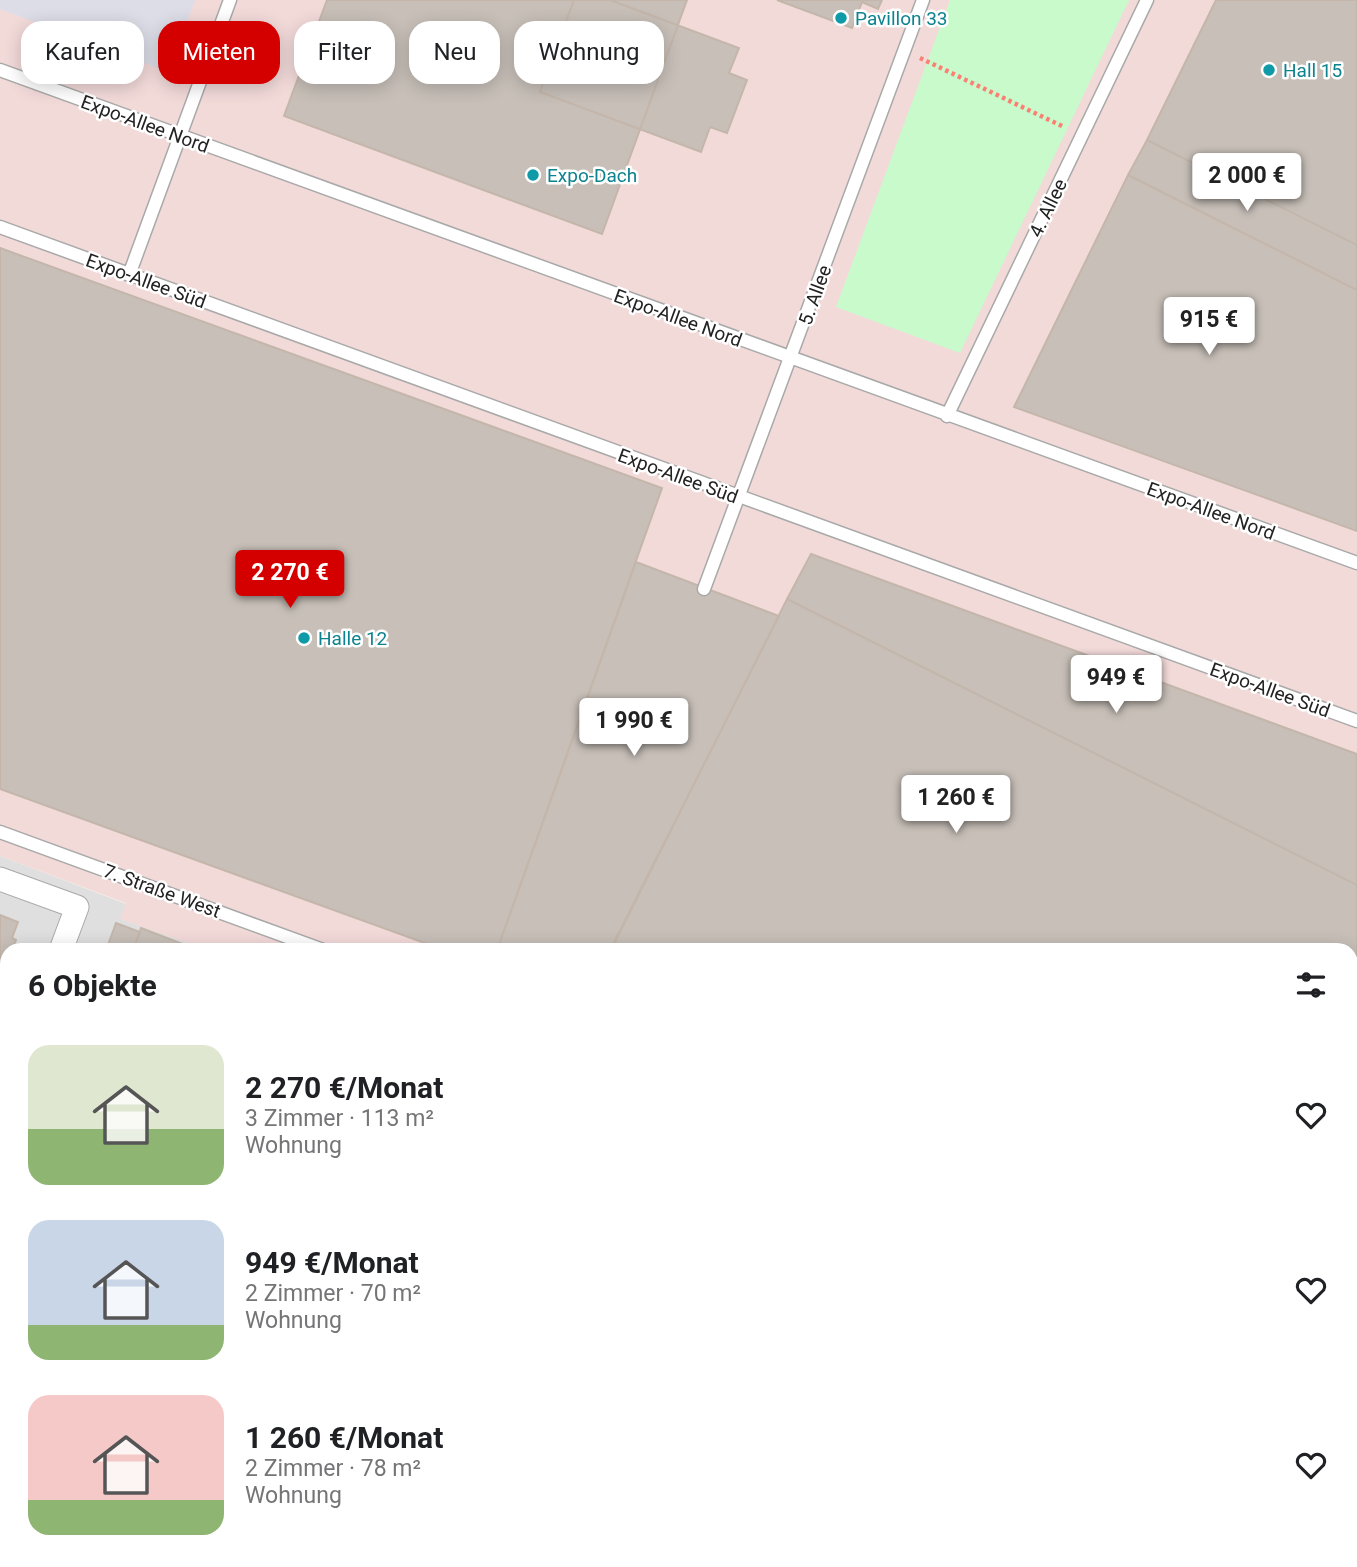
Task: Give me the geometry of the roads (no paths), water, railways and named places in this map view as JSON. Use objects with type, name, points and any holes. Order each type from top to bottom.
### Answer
[{"type":"street","points":[[0,879],[76,907],[63,943]]},
{"type":"lane","points":[[129,275],[230,0]]},
{"type":"lane","name":"5. Allee","points":[[704,589],[923,0]]},
{"type":"lane","name":"4. Allee","points":[[947,416],[1147,0]]},
{"type":"lane","name":"Expo-Allee Nord","points":[[0,70],[791,360],[1357,563]]},
{"type":"lane","name":"Expo-Allee Süd","points":[[0,227],[738,498],[1357,721]]},
{"type":"lane","name":"7. Straße West","points":[[0,832],[304,943]]},
{"type":"place","name":"Pavillon 33","points":[[841,18]]},
{"type":"place","name":"Hall 15","points":[[1269,70]]},
{"type":"place","name":"Expo-Dach","points":[[533,175]]},
{"type":"place","name":"Halle 12","points":[[304,638]]}]
